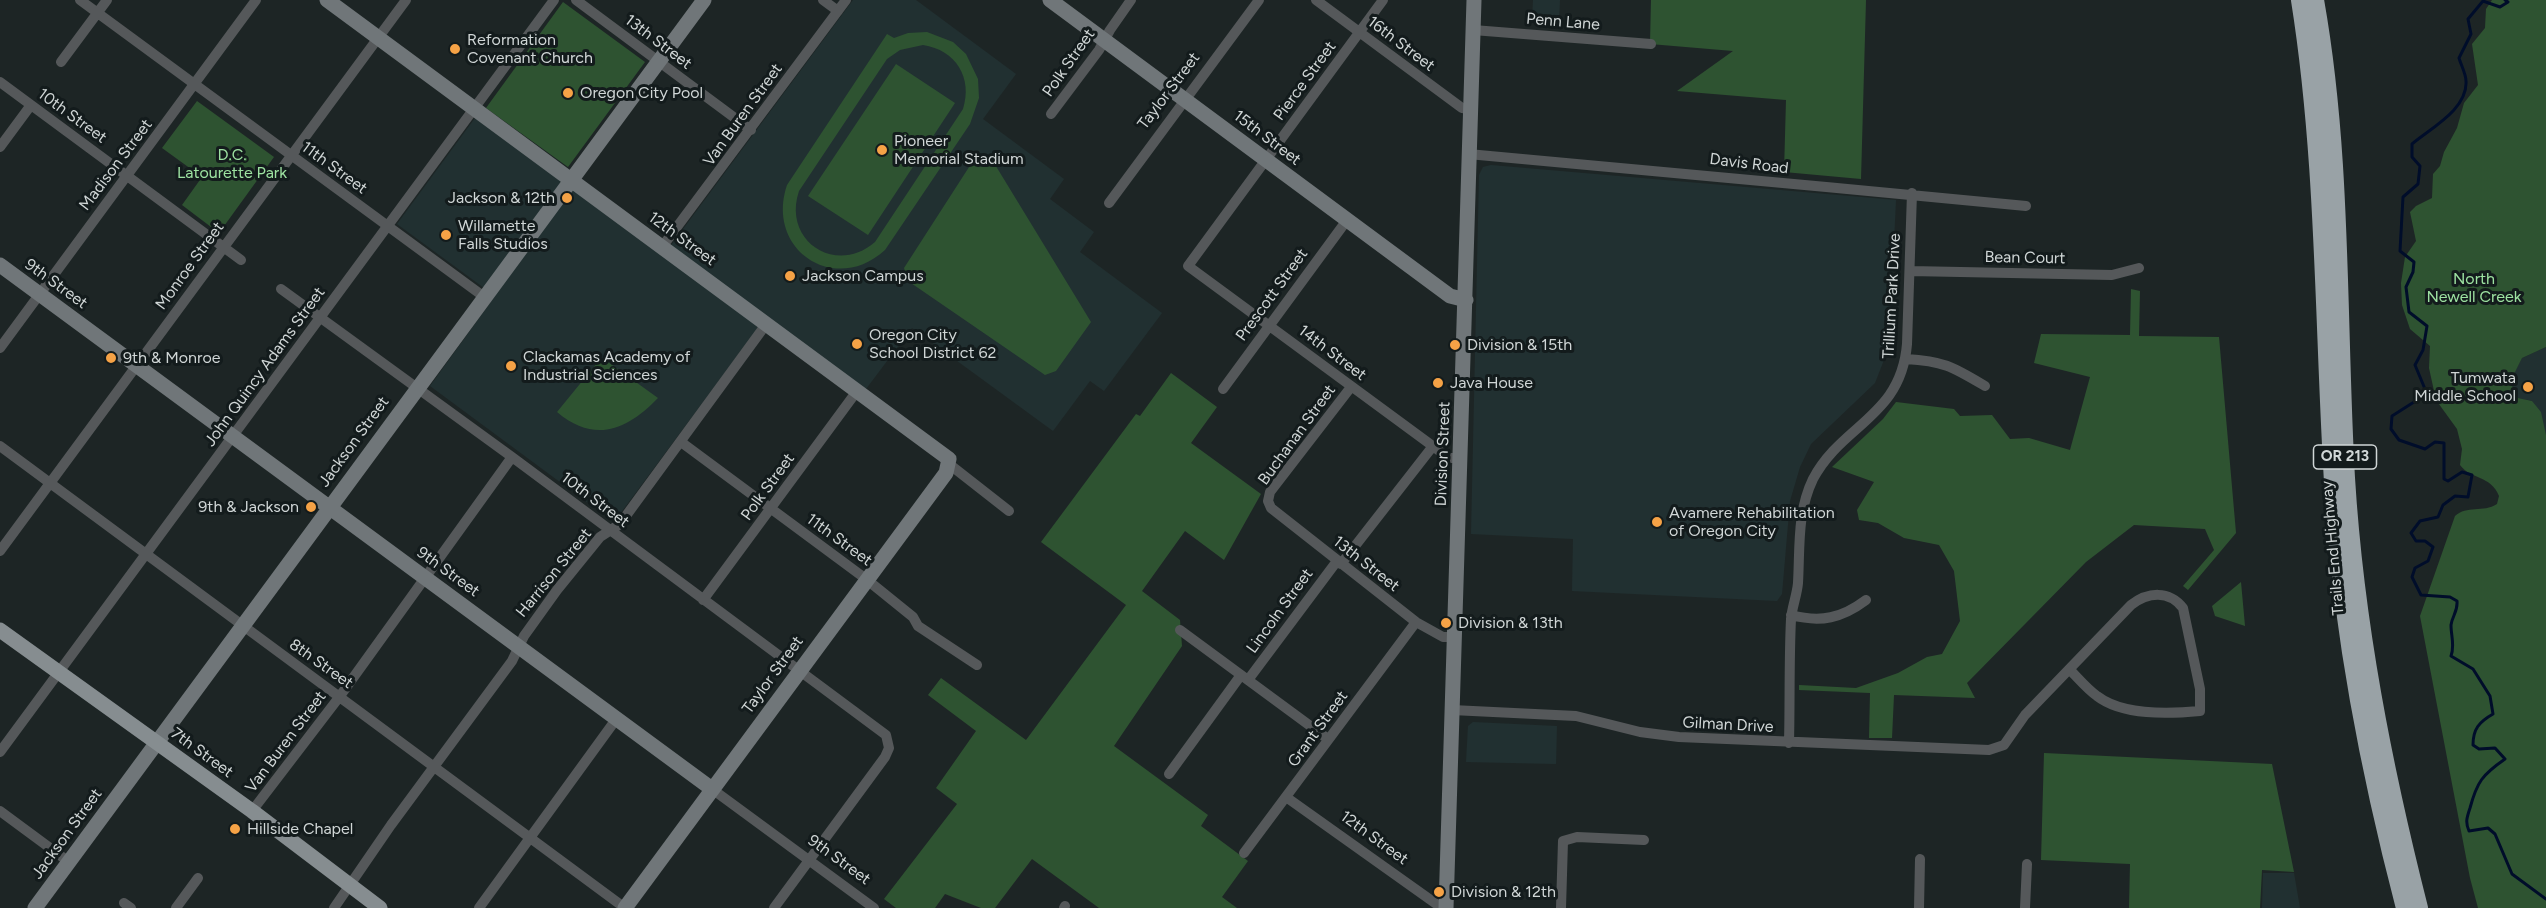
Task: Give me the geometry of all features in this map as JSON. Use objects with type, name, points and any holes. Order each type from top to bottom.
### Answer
[{"type":"highway","name":"Trails End Highway","points":[[2300,0],[2317,136],[2330,425],[2342,590],[2363,731],[2405,908]]},
{"type":"highway","name":"Trails End Highway","points":[[2315,0],[2333,166],[2346,465],[2353,565],[2375,720],[2420,908]]},
{"type":"main road","name":"7th Street","points":[[0,630],[252,811],[381,908]]},
{"type":"street","name":"11th Street","points":[[80,0],[483,297]]},
{"type":"street","points":[[61,62],[107,0]]},
{"type":"street","name":"Madison Street","points":[[0,348],[256,0]]},
{"type":"street","name":"12th Street","points":[[327,0],[857,392],[945,454],[949,464],[1009,511]]},
{"type":"street","name":"Monroe Street","points":[[0,551],[406,0]]},
{"type":"street","name":"John Quincy Adams Street","points":[[0,752],[554,0]]},
{"type":"street","name":"13th Street","points":[[576,0],[751,130]]},
{"type":"street","name":"Jackson Street","points":[[35,908],[241,625],[704,0]]},
{"type":"street","points":[[823,0],[838,11]]},
{"type":"street","name":"Van Buren Street","points":[[663,247],[846,0]]},
{"type":"street","name":"15th Street","points":[[1050,0],[1450,296],[1466,300]]},
{"type":"street","name":"Polk Street","points":[[1051,114],[1131,0]]},
{"type":"street","name":"Taylor Street","points":[[1109,203],[1259,0]]},
{"type":"street","name":"16th Street","points":[[1316,0],[1462,108],[1469,108]]},
{"type":"street","name":"Pierce Street","points":[[1188,266],[1383,0]]},
{"type":"street","name":"Division Street","points":[[1444,908],[1461,458],[1469,108],[1474,0]]},
{"type":"street","name":"Penn Lane","points":[[1473,30],[1651,44]]},
{"type":"street","name":"10th Street","points":[[0,82],[241,260]]},
{"type":"street","points":[[0,147],[31,105]]},
{"type":"street","name":"Davis Road","points":[[1468,154],[1719,175],[1810,187],[1912,193],[2026,206]]},
{"type":"street","name":"Trillium Park Drive","points":[[1789,743],[1791,615],[1797,590],[1799,529],[1813,480],[1845,440],[1885,403],[1895,389],[1906,359],[1912,193]]},
{"type":"street","name":"Prescott Street","points":[[1223,390],[1347,220]]},
{"type":"street","name":"9th Street","points":[[0,265],[874,908]]},
{"type":"street","name":"14th Street","points":[[1188,266],[1433,447],[1449,458],[1461,458]]},
{"type":"street","name":"Bean Court","points":[[1910,271],[2112,275],[2139,268]]},
{"type":"street","name":"10th Street","points":[[281,289],[512,456],[881,730],[888,738],[885,757],[809,860]]},
{"type":"street","name":"Harrison Street","points":[[334,908],[520,647],[524,636],[557,590],[600,537],[620,524],[766,323]]},
{"type":"street","points":[[1906,359],[1949,364],[1985,386]]},
{"type":"street","name":"Buchanan Street","points":[[1268,501],[1270,492],[1351,387]]},
{"type":"street","name":"Polk Street","points":[[703,600],[857,392]]},
{"type":"street","name":"11th Street","points":[[681,442],[866,579],[913,617],[918,626],[977,664]]},
{"type":"street","name":"8th Street","points":[[0,446],[436,766],[529,836],[545,852],[625,908]]},
{"type":"street","name":"Lincoln Street","points":[[1169,774],[1433,447]]},
{"type":"street","name":"Van Buren Street","points":[[252,811],[340,696],[512,456]]},
{"type":"street","name":"Taylor Street","points":[[625,908],[945,473],[949,464]]},
{"type":"street","name":"13th Street","points":[[1268,501],[1271,508],[1416,622],[1443,637],[1454,637]]},
{"type":"street","points":[[2157,594],[2168,596],[2177,601],[2186,618],[2202,697],[2200,711],[2181,712],[2118,707],[2096,696],[2070,670],[2139,599],[2157,594]]},
{"type":"street","points":[[1791,615],[1829,619],[1849,612],[1866,600]]},
{"type":"street","name":"Grant Street","points":[[1244,853],[1416,622]]},
{"type":"street","points":[[1180,630],[1328,739]]},
{"type":"street","name":"Gilman Drive","points":[[1452,710],[1576,716],[1660,736],[1977,752],[2004,745],[2025,716],[2070,670]]},
{"type":"street","points":[[479,908],[616,718]]},
{"type":"street","name":"12th Street","points":[[1286,797],[1444,908]]},
{"type":"street","points":[[0,811],[69,862]]},
{"type":"street","points":[[1561,908],[1563,841],[1576,837],[1644,840]]},
{"type":"street","points":[[1919,908],[1920,859]]},
{"type":"street","points":[[774,908],[809,860]]},
{"type":"street","points":[[2025,908],[2027,864]]},
{"type":"street","points":[[176,908],[198,878]]},
{"type":"shaded area","name":"Jackson Campus","points":[[853,0],[916,0],[1016,74],[983,119],[1064,179],[1050,199],[1094,232],[1080,252],[1162,313],[1104,391],[1090,381],[1053,431],[912,328],[866,389],[767,316],[614,522],[430,386],[495,296],[397,224],[475,118],[663,256]]},
{"type":"shaded area","points":[[1533,0],[1560,0],[1559,22],[1532,19]]},
{"type":"shaded area","points":[[1491,165],[1896,200],[1889,347],[1875,383],[1811,444],[1800,467],[1790,501],[1782,594],[1777,601],[1572,591],[1573,539],[1471,534],[1479,175],[1483,167]]},
{"type":"shaded area","name":"Tumwata Middle School","points":[[2546,347],[2546,435],[2532,401],[2518,398],[2509,382],[2522,358]]},
{"type":"shaded area","points":[[1473,722],[1557,726],[1556,764],[1466,762],[1468,726]]},
{"type":"shaded area","points":[[2263,873],[2294,873],[2300,908],[2262,908]]},
{"type":"green space","points":[[1651,0],[1866,0],[1861,179],[1784,172],[1786,100],[1677,91],[1733,51],[1650,44]]},
{"type":"green space","name":"North Newell Creek","points":[[2492,0],[2546,0],[2546,347],[2522,358],[2510,382],[2518,398],[2532,401],[2541,412],[2546,435],[2546,908],[2478,908],[2470,878],[2420,616],[2455,516],[2465,511],[2492,507],[2497,504],[2499,496],[2491,484],[2460,465],[2462,449],[2457,429],[2436,400],[2429,368],[2430,346],[2410,329],[2402,305],[2401,283],[2405,257],[2416,241],[2410,212],[2416,206],[2432,198],[2433,174],[2440,166],[2444,152],[2457,128],[2464,103],[2478,85],[2472,44],[2485,28],[2486,9]]},
{"type":"green space","name":"Oregon City Pool","points":[[563,2],[645,62],[568,167],[486,108]]},
{"type":"green space","points":[[927,32],[953,42],[966,54],[978,79],[979,98],[970,124],[885,250],[866,263],[846,268],[826,267],[809,259],[795,246],[786,229],[783,208],[787,185],[887,34],[894,38],[908,33]],"holes":[[[923,45],[935,48],[953,59],[959,67],[966,87],[963,109],[875,242],[860,252],[844,255],[829,254],[816,248],[805,238],[798,225],[796,209],[799,191],[887,59],[900,50]]]},
{"type":"green space","points":[[896,64],[955,103],[868,235],[808,196]]},
{"type":"green space","name":"D.C. Latourette Park","points":[[197,101],[274,157],[219,233],[182,205],[202,177],[162,148]]},
{"type":"green space","points":[[991,158],[1091,322],[1056,371],[1045,375],[908,281],[904,268],[971,164]]},
{"type":"green space","points":[[2131,289],[2140,291],[2139,336],[2219,337],[2236,533],[2188,590],[2183,586],[2214,550],[2205,529],[2134,525],[2086,562],[1967,683],[1975,698],[1894,695],[1892,738],[1869,738],[1870,693],[1799,690],[1799,685],[1856,688],[1898,673],[1927,657],[1942,654],[1960,621],[1954,571],[1939,545],[1904,538],[1878,523],[1859,520],[1857,510],[1874,482],[1832,467],[1883,419],[1896,402],[1954,409],[1960,416],[1992,415],[2010,439],[2029,438],[2070,450],[2090,377],[2034,363],[2041,334],[2130,335]]},
{"type":"green space","points":[[608,362],[658,398],[634,418],[610,429],[584,428],[557,412],[597,363]]},
{"type":"green space","points":[[1171,373],[1217,407],[1191,443],[1261,494],[1224,560],[1185,531],[1142,591],[1180,620],[1182,646],[1114,746],[1208,815],[1201,826],[1248,861],[1222,897],[1237,908],[1099,908],[1032,859],[995,908],[981,908],[945,894],[935,908],[896,908],[884,899],[957,804],[936,788],[976,731],[928,695],[941,678],[1026,740],[1126,605],[1041,542],[1136,414],[1140,416]]},
{"type":"green space","points":[[2241,582],[2245,626],[2215,616],[2212,606]]},
{"type":"green space","points":[[2044,753],[2272,764],[2294,872],[2262,870],[2260,908],[2129,908],[2130,864],[2041,860]]},
{"type":"waterway","points":[[2505,0],[2508,2],[2500,7],[2483,1],[2468,19],[2471,34],[2459,58],[2466,81],[2461,100],[2447,117],[2412,144],[2412,157],[2420,166],[2418,184],[2403,197],[2400,251],[2414,262],[2413,272],[2406,287],[2409,312],[2427,326],[2423,350],[2415,365],[2425,389],[2414,402],[2392,416],[2391,429],[2399,440],[2425,449],[2435,442],[2444,443],[2444,479],[2448,481],[2462,472],[2472,475],[2468,497],[2455,496],[2443,505],[2438,517],[2420,521],[2411,533],[2416,541],[2425,541],[2433,547],[2428,561],[2415,568],[2412,577],[2421,595],[2450,597],[2457,601],[2451,625],[2453,645],[2451,656],[2473,669],[2490,696],[2493,714],[2478,726],[2473,745],[2479,749],[2495,748],[2505,759],[2478,785],[2467,817],[2469,831],[2488,828],[2495,834],[2512,874],[2546,899]]},
{"type":"place","name":"Reformation Covenant Church","points":[[455,49]]},
{"type":"place","name":"Oregon City Pool","points":[[568,93]]},
{"type":"place","name":"Pioneer Memorial Stadium","points":[[882,150]]},
{"type":"place","name":"Jackson & 12th","points":[[567,198]]},
{"type":"place","name":"Willamette Falls Studios","points":[[446,235]]},
{"type":"place","name":"Jackson Campus","points":[[790,276]]},
{"type":"place","name":"Oregon City School District 62","points":[[857,344]]},
{"type":"place","name":"Division & 15th","points":[[1455,345]]},
{"type":"place","name":"9th & Monroe","points":[[111,358]]},
{"type":"place","name":"Clackamas Academy of Industrial Sciences","points":[[511,366]]},
{"type":"place","name":"Java House","points":[[1438,383]]},
{"type":"place","name":"Tumwata Middle School","points":[[2528,387]]},
{"type":"place","name":"9th & Jackson","points":[[311,507]]},
{"type":"place","name":"Avamere Rehabilitation of Oregon City","points":[[1657,522]]},
{"type":"place","name":"Division & 13th","points":[[1446,623]]},
{"type":"place","name":"Hillside Chapel","points":[[235,829]]},
{"type":"place","name":"Division & 12th","points":[[1439,892]]}]
